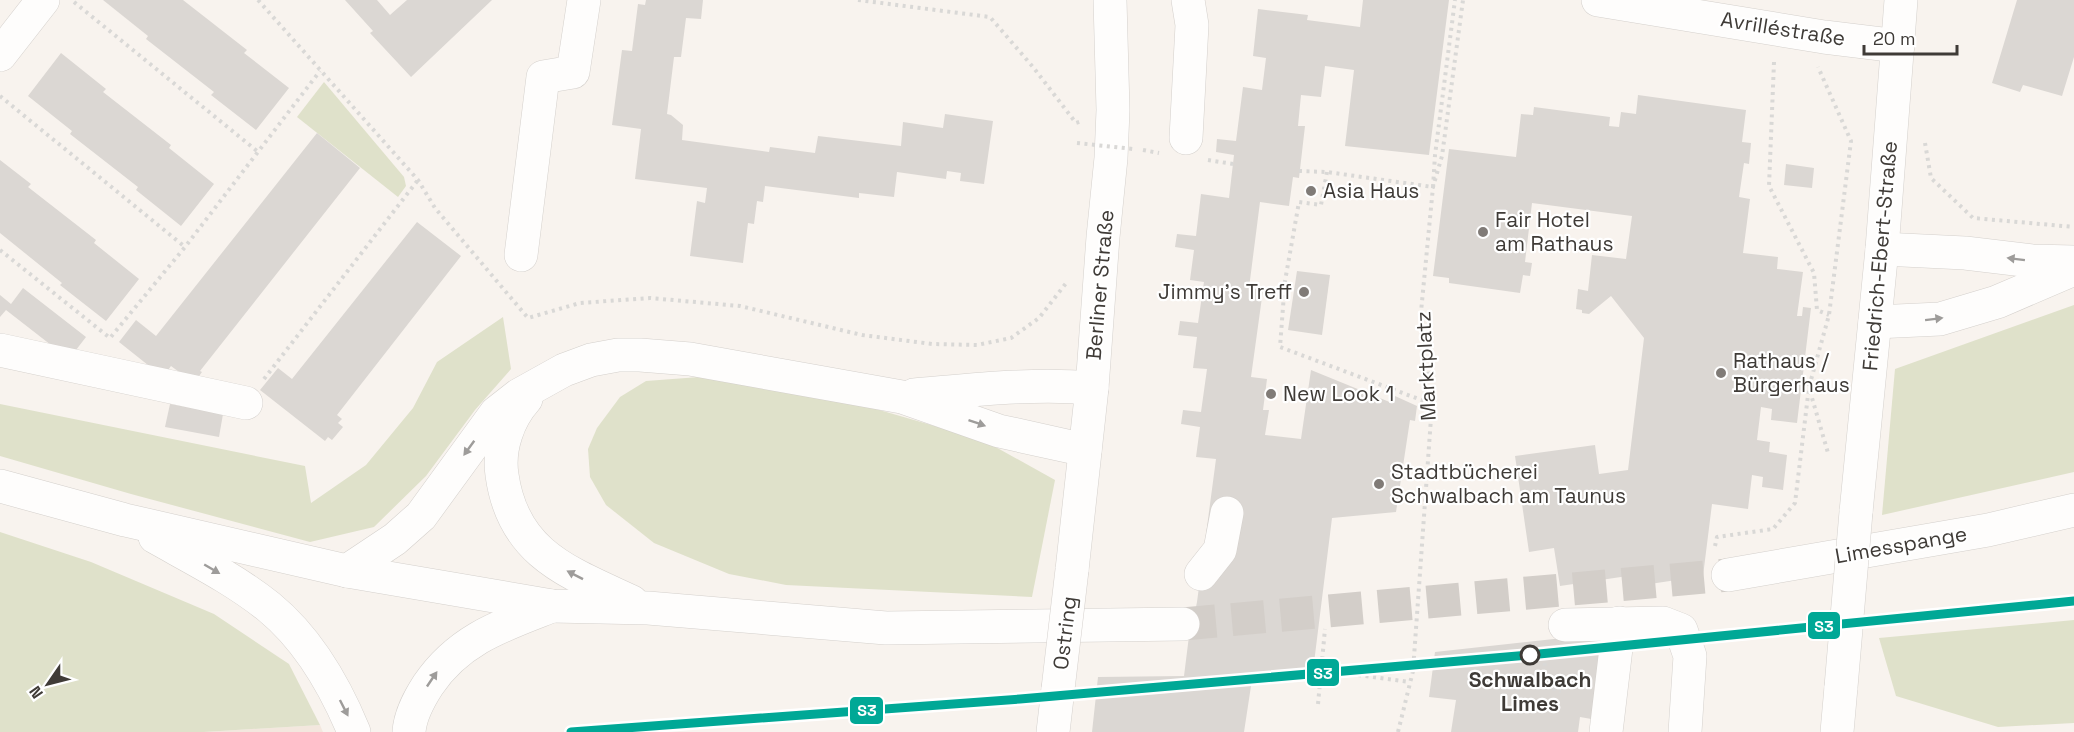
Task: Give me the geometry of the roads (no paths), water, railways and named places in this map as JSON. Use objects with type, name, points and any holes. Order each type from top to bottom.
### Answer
[{"type":"main road","points":[[0,55],[44,0]]},
{"type":"main road","points":[[521,255],[543,78],[573,72],[584,0]]},
{"type":"main road","name":"Berliner Straße","points":[[1072,570],[1092,388],[1111,158],[1113,110],[1110,0]]},
{"type":"main road","points":[[1186,138],[1192,25],[1188,0]]},
{"type":"main road","name":"Avrilléstraße","points":[[1598,0],[1898,46]]},
{"type":"main road","name":"Friedrich-Ebert-Straße","points":[[1837,732],[1882,249],[1901,0]]},
{"type":"main road","points":[[1882,249],[1965,253],[2032,261],[2074,262]]},
{"type":"main road","points":[[1875,322],[1940,319],[1997,302],[2074,269]]},
{"type":"main road","points":[[0,350],[246,403]]},
{"type":"main road","points":[[347,571],[395,539],[421,516],[496,413],[542,381],[564,369],[591,360],[618,355],[690,359],[902,397],[999,431],[1085,450]]},
{"type":"main road","points":[[542,381],[523,402],[506,432],[500,463],[505,496],[512,515],[527,538],[545,556],[571,574],[648,608]]},
{"type":"main road","points":[[902,397],[1006,387],[1058,385],[1092,388]]},
{"type":"main road","points":[[0,486],[125,520],[347,571],[552,606],[648,608],[886,628],[1183,624]]},
{"type":"main road","name":"Limesspange","points":[[1721,561],[1988,530],[2074,510]]},
{"type":"main road","points":[[1201,574],[1220,550],[1227,513]]},
{"type":"main road","points":[[125,520],[236,583],[271,609],[298,636],[324,671],[354,732]]},
{"type":"main road","name":"Ostring","points":[[1053,732],[1072,570]]},
{"type":"main road","points":[[410,732],[419,698],[438,669],[463,646],[495,628],[552,606]]},
{"type":"main road","points":[[1554,633],[1619,624],[1663,622],[1681,630],[1690,656],[1685,732]]},
{"type":"main road","points":[[1606,732],[1619,624]]},
{"type":"tunnel","points":[[1183,624],[1728,575]]},
{"type":"place","name":"Asia Haus","points":[[1311,191]]},
{"type":"place","name":"Fair Hotel am Rathaus","points":[[1483,232]]},
{"type":"place","name":"Jimmy's Treff","points":[[1304,292]]},
{"type":"place","name":"Rathaus / Bürgerhaus","points":[[1721,373]]},
{"type":"place","name":"New Look 1","points":[[1271,394]]},
{"type":"place","name":"Stadtbücherei Schwalbach am Taunus","points":[[1379,484]]},
{"type":"place","name":"Schwalbach Limes","points":[[1530,655]]}]
